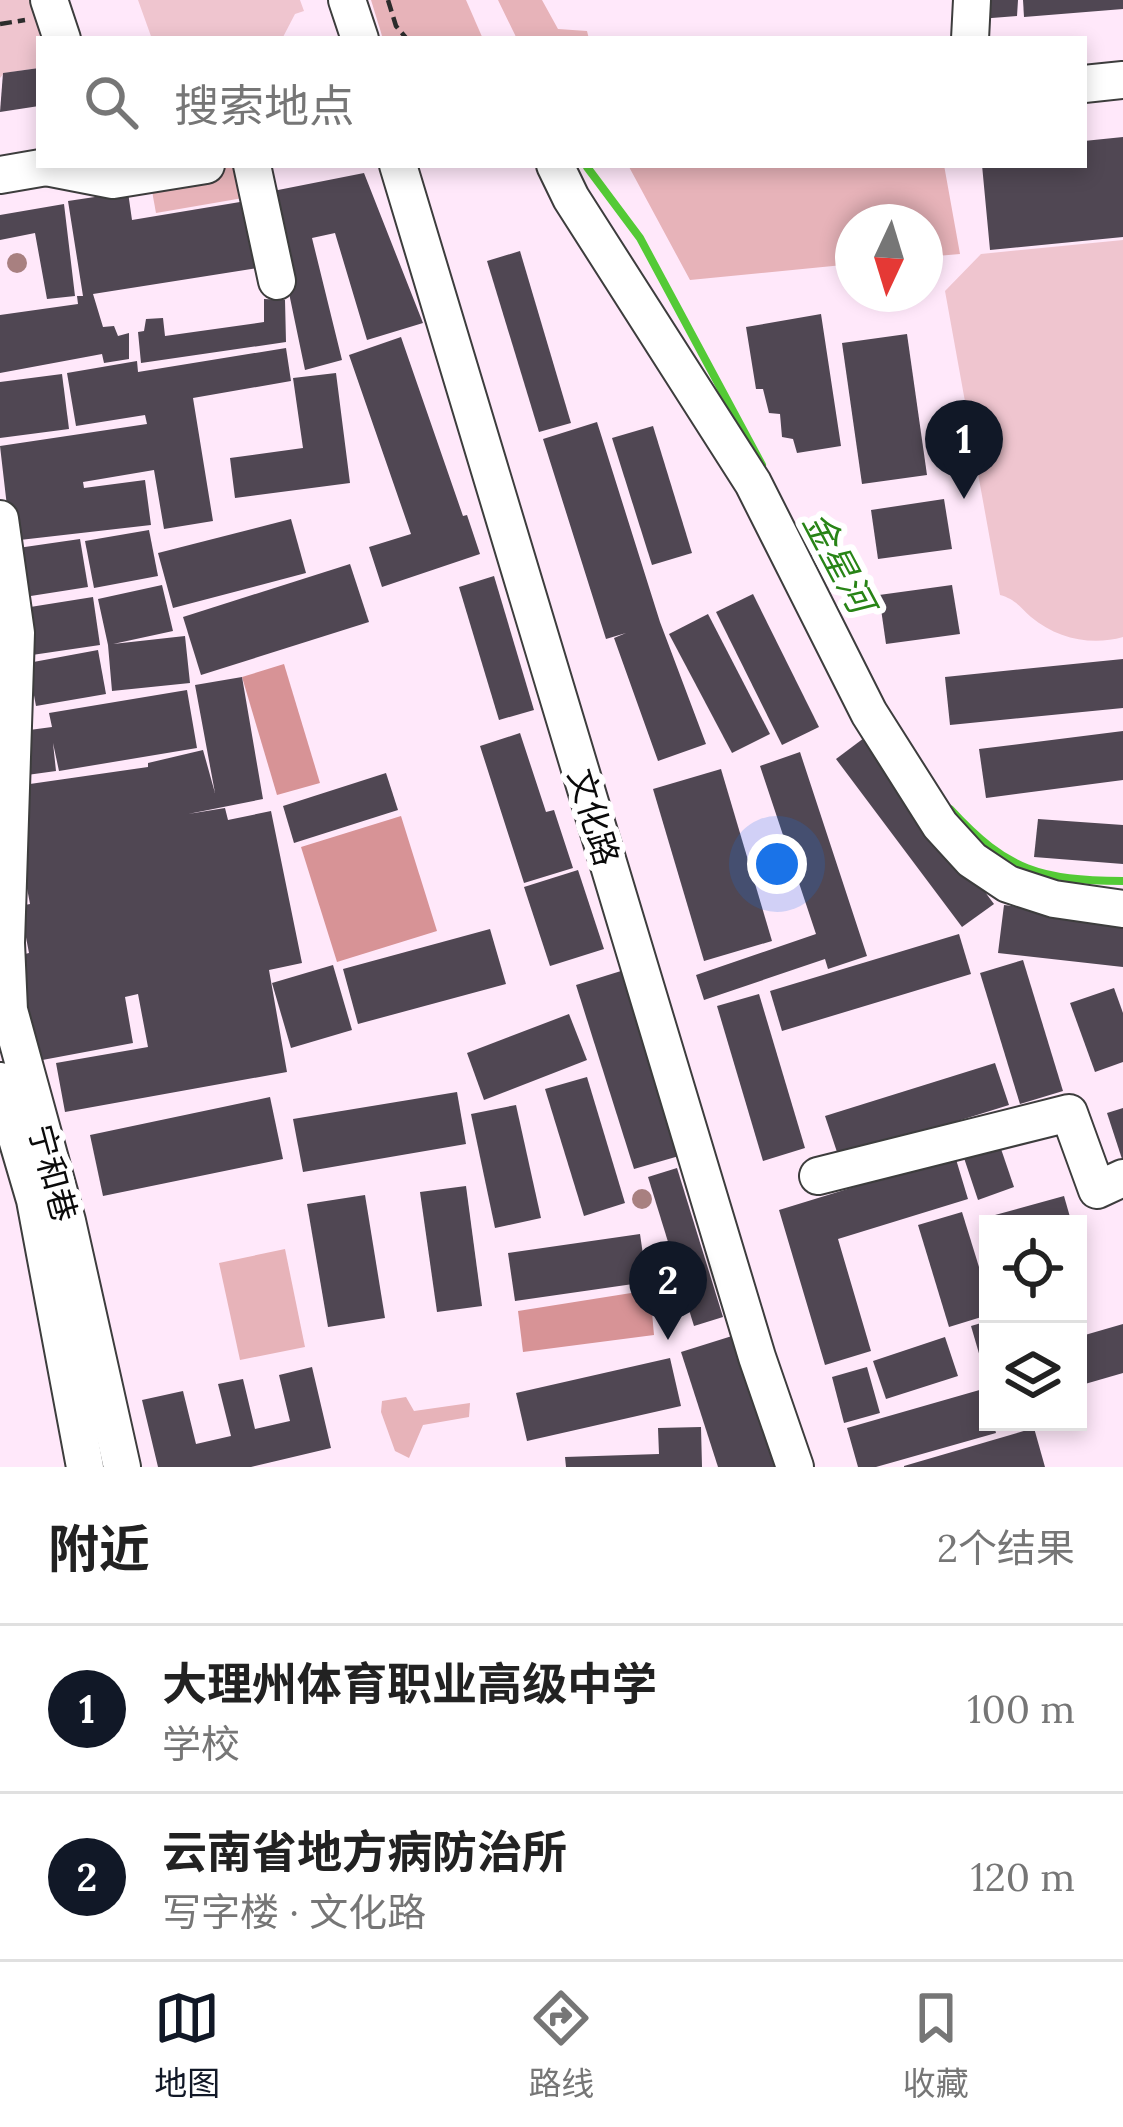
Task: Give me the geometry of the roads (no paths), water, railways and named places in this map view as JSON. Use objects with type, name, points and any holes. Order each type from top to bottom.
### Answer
[{"type":"street","points":[[50,0],[61,36]]},
{"type":"street","points":[[347,0],[359,36]]},
{"type":"street","points":[[970,36],[972,0]]},
{"type":"street","points":[[1087,60],[1123,57]]},
{"type":"street","points":[[1087,84],[1123,80]]},
{"type":"street","points":[[0,175],[40,168]]},
{"type":"street","points":[[61,168],[113,180],[187,168]]},
{"type":"street","points":[[252,168],[277,281]]},
{"type":"street","points":[[371,168],[413,217]]},
{"type":"street","name":"文化路","points":[[399,168],[757,1357],[795,1467]]},
{"type":"street","points":[[557,168],[753,484],[869,713],[940,825],[981,868],[1018,889],[1123,909]]},
{"type":"street","name":"宁和巷","points":[[0,519],[16,633],[6,943],[9,1010],[67,1221],[122,1467]]},
{"type":"street","points":[[0,1081],[16,1191],[85,1467]]},
{"type":"street","points":[[818,1176],[1069,1113],[1097,1190],[1123,1178]]},
{"type":"waterway","name":"金星河","points":[[588,168],[640,238],[762,465]]},
{"type":"waterway","name":"金星河","points":[[950,809],[990,847],[1027,868],[1069,878],[1123,881]]},
{"type":"place","name":"大理州体育职业高级中学","points":[[964,499]]},
{"type":"place","name":"云南省地方病防治所","points":[[668,1340]]}]
